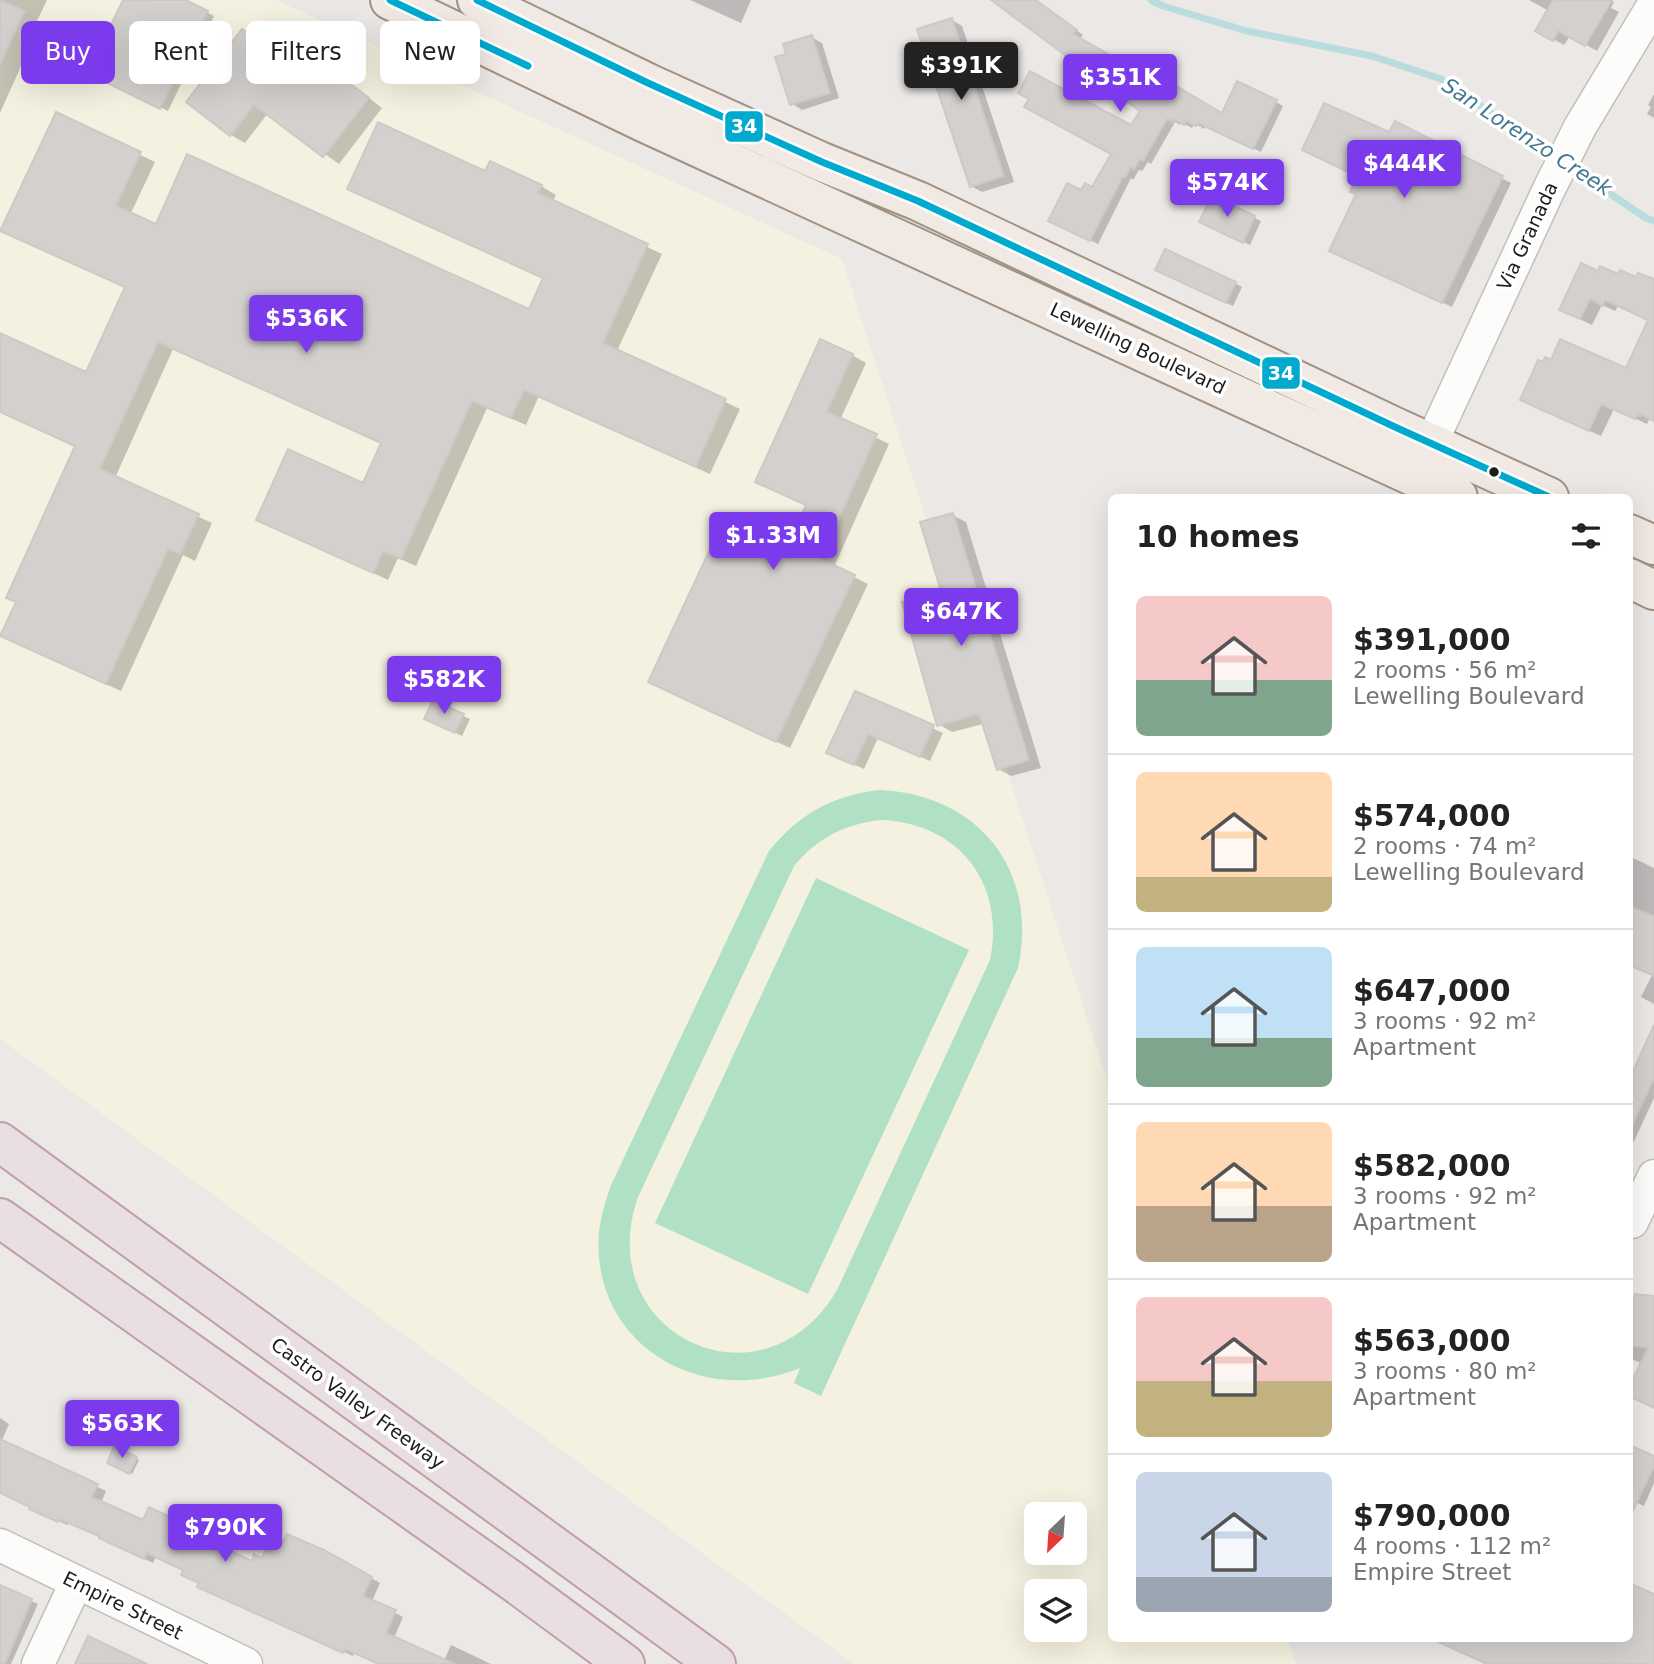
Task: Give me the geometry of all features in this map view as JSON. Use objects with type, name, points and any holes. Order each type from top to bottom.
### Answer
[{"type":"highway","name":"Castro Valley Freeway","points":[[0,1142],[716,1664]]},
{"type":"highway","points":[[0,1217],[625,1664]]},
{"type":"highway","points":[[511,1580],[590,1664]]},
{"type":"main road","name":"Lewelling Boulevard","points":[[390,0],[643,122],[817,201],[1423,460],[1539,494]]},
{"type":"main road","name":"Lewelling Boulevard","points":[[477,0],[642,80],[822,162],[918,201],[1423,460],[1455,494]]},
{"type":"main road","points":[[1633,536],[1654,545]]},
{"type":"main road","points":[[1633,580],[1654,590]]},
{"type":"street","name":"Via Granada","points":[[1423,460],[1580,127],[1654,4]]},
{"type":"street","points":[[1633,1220],[1654,1176]]},
{"type":"street","name":"Empire Street","points":[[0,1545],[246,1664]]},
{"type":"street","points":[[38,1664],[76,1583]]},
{"type":"shaded area","points":[[0,0],[276,0],[322,21],[246,21],[246,84],[366,84],[366,41],[380,48],[380,84],[460,84],[842,259],[1108,1084],[1108,1642],[1288,1642],[1296,1664],[854,1664],[0,1039]]},
{"type":"green space","points":[[880,790],[916,795],[947,806],[973,823],[994,844],[1010,870],[1019,900],[1022,933],[1018,968],[821,1396],[794,1383],[800,1368],[763,1379],[726,1380],[691,1373],[659,1357],[633,1335],[613,1306],[601,1272],[599,1232],[611,1185],[769,851],[792,827],[818,808],[847,796]],"holes":[[[881,820],[909,824],[933,832],[954,846],[971,863],[983,883],[991,906],[993,932],[990,960],[837,1290],[805,1328],[768,1348],[729,1352],[692,1342],[660,1320],[638,1287],[630,1246],[638,1197],[794,866],[822,840],[844,829]]]},
{"type":"green space","points":[[816,878],[969,950],[808,1294],[655,1223]]},
{"type":"building","points":[[0,0],[25,11],[0,64]]},
{"type":"building","points":[[123,0],[186,0],[208,11],[203,21],[129,21],[129,84],[172,84],[160,109],[109,84],[115,84],[115,21],[113,21]]},
{"type":"building","points":[[991,0],[1036,0],[1077,30],[1073,34],[1168,88],[1171,83],[1222,113],[1237,81],[1277,100],[1253,149],[1198,123],[1196,126],[1186,121],[1184,125],[1167,119],[1143,161],[1140,159],[1134,169],[1131,167],[1125,177],[1123,176],[1090,241],[1048,221],[1067,183],[1081,190],[1085,183],[1092,187],[1111,154],[1024,107],[1029,99],[1018,93],[1030,71],[1131,125],[1140,111]]},
{"type":"building","points":[[1553,0],[1612,0],[1585,46],[1558,31],[1553,41],[1535,31]]},
{"type":"building","points":[[952,18],[1004,176],[970,187],[917,29]]},
{"type":"building","points":[[242,29],[246,32],[246,84],[351,84],[369,98],[323,157],[254,105],[230,136],[186,102],[200,84],[232,84],[232,42]]},
{"type":"building","points":[[812,35],[830,93],[790,105],[775,57],[786,54],[783,44]]},
{"type":"building","points":[[1324,103],[1389,132],[1395,121],[1503,176],[1442,303],[1329,251],[1356,194],[1350,192],[1357,176],[1302,150]]},
{"type":"building","points":[[56,112],[141,152],[116,206],[156,224],[187,154],[529,309],[543,278],[347,189],[378,122],[485,171],[490,161],[542,185],[538,193],[648,244],[603,343],[726,399],[696,467],[524,390],[511,418],[472,401],[401,559],[383,551],[373,573],[256,520],[288,449],[363,483],[381,443],[158,342],[100,469],[199,514],[180,554],[168,549],[106,684],[0,636],[16,602],[6,598],[75,446],[0,412],[0,333],[86,372],[125,287],[0,231]]},
{"type":"building","points":[[1212,195],[1255,216],[1243,243],[1199,222]]},
{"type":"building","points":[[1165,249],[1236,282],[1226,303],[1155,270]]},
{"type":"building","points":[[1581,263],[1598,271],[1600,266],[1618,274],[1620,270],[1636,277],[1638,273],[1654,279],[1654,421],[1641,414],[1635,419],[1601,404],[1589,431],[1520,400],[1538,360],[1543,362],[1545,357],[1551,360],[1560,339],[1626,368],[1648,320],[1605,300],[1603,306],[1590,299],[1580,319],[1559,310]]},
{"type":"building","points":[[820,339],[853,354],[827,412],[877,434],[821,559],[855,575],[776,742],[648,682],[726,515],[782,541],[785,536],[791,539],[806,505],[755,482]]},
{"type":"building","points":[[953,513],[1029,760],[997,770],[979,714],[937,726],[902,602],[941,591],[920,522]]},
{"type":"building","points":[[855,691],[934,725],[920,757],[868,734],[854,765],[826,753]]},
{"type":"building","points":[[433,700],[464,714],[455,733],[424,719]]},
{"type":"building","points":[[1633,908],[1654,916],[1654,976],[1633,967]]},
{"type":"building","points":[[1654,1025],[1654,1078],[1633,1123],[1633,1071]]},
{"type":"building","points":[[1635,1294],[1654,1296],[1654,1408],[1633,1398],[1633,1379],[1648,1348],[1633,1346]]},
{"type":"building","points":[[0,1439],[98,1484],[92,1497],[143,1520],[149,1507],[192,1527],[190,1532],[252,1561],[254,1554],[262,1558],[268,1544],[277,1548],[281,1545],[287,1534],[324,1550],[372,1577],[363,1596],[396,1610],[386,1633],[455,1664],[379,1664],[345,1649],[343,1653],[197,1587],[199,1583],[181,1575],[183,1570],[147,1553],[144,1559],[99,1536],[29,1509],[30,1507],[0,1493]]},
{"type":"building","points":[[114,1446],[137,1457],[129,1474],[107,1463]]},
{"type":"building","points":[[1634,1447],[1654,1456],[1654,1466],[1633,1511]]},
{"type":"building","points":[[0,1585],[32,1599],[5,1664],[0,1664]]},
{"type":"building","points":[[1633,1585],[1654,1594],[1654,1664],[1487,1664],[1439,1642],[1633,1642]]},
{"type":"building","points":[[88,1636],[147,1664],[75,1664]]},
{"type":"waterway","name":"San Lorenzo Creek","points":[[1151,0],[1247,31],[1372,56],[1441,79],[1556,157]]},
{"type":"waterway","name":"San Lorenzo Creek","points":[[1569,166],[1654,221]]},
{"type":"transit line","name":"34","points":[[390,0],[528,66]]},
{"type":"transit line","name":"34","points":[[477,0],[648,83],[822,162],[918,201],[1542,494]]}]
